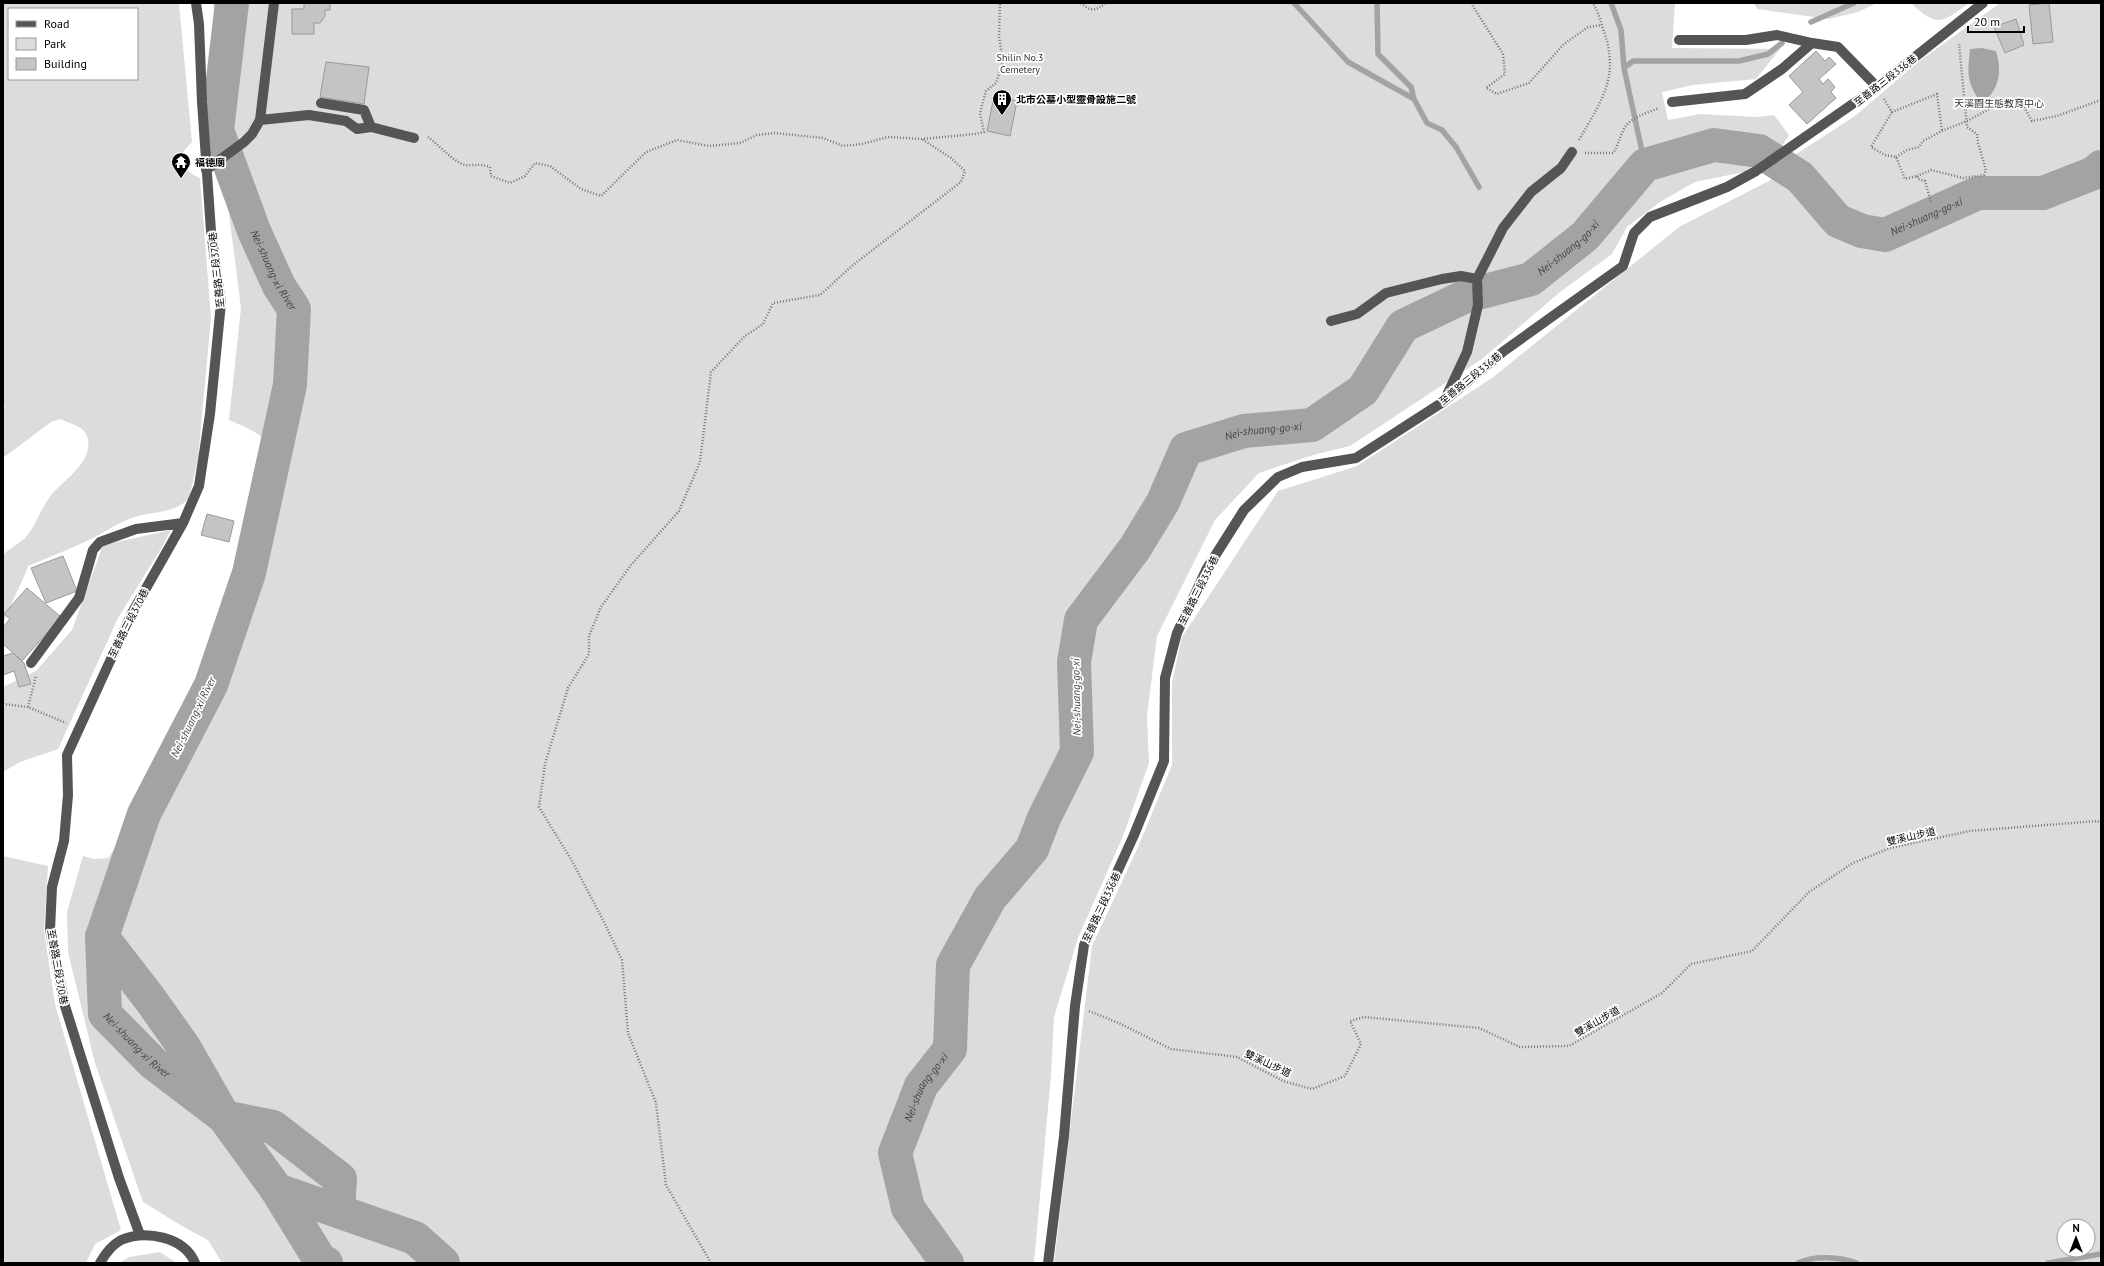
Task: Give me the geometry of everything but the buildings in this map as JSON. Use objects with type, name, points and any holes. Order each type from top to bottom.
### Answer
[{"type":"street","name":"至善路三段370巷","points":[[140,1235],[118,1178],[64,1006],[50,930],[52,887],[64,841],[68,795],[67,755],[78,727],[132,613],[183,523],[199,486],[210,414],[222,303],[211,231],[202,102],[199,24],[196,3]]},
{"type":"street","points":[[206,170],[244,142],[252,134],[260,120],[274,3]]},
{"type":"street","name":"至善路三段336巷","points":[[1048,1263],[1064,1136],[1075,1006],[1084,945],[1134,835],[1164,761],[1165,678],[1177,633],[1206,570],[1244,510],[1278,477],[1302,467],[1356,458],[1443,402],[1504,351],[1623,266],[1634,233],[1650,217],[1726,187],[1756,171],[1878,87],[1983,3]]},
{"type":"street","points":[[1679,40],[1746,40],[1777,35],[1838,48],[1878,87]]},
{"type":"street","points":[[1672,102],[1745,94],[1782,69],[1812,43]]},
{"type":"street","points":[[321,103],[364,110],[371,127]]},
{"type":"street","points":[[260,120],[309,115],[346,121],[358,128],[371,127],[414,138]]},
{"type":"street","points":[[1443,402],[1467,352],[1478,305],[1477,279],[1503,228],[1531,192],[1561,168],[1572,152]]},
{"type":"street","points":[[1331,321],[1357,314],[1386,294],[1442,279],[1461,276],[1477,279]]},
{"type":"street","points":[[31,663],[79,598],[93,550],[100,542],[136,529],[183,523]]},
{"type":"street","points":[[100,1263],[109,1250],[120,1241],[140,1235],[163,1237],[178,1244],[192,1255],[195,1263]]},
{"type":"path","points":[[414,138],[426,135],[444,152],[465,165],[480,163],[490,167],[492,176],[510,183],[525,176],[535,163],[550,166],[581,189],[601,196],[646,152],[677,140],[709,146],[740,144],[757,135],[775,133],[823,138],[843,146],[862,144],[888,137],[922,139],[984,132],[980,113],[986,91],[996,83],[1003,62],[999,36],[1000,3]]},
{"type":"path","points":[[1081,3],[1090,10],[1096,10],[1106,3]]},
{"type":"path","points":[[1471,3],[1503,54],[1505,74],[1486,88],[1497,94],[1529,83],[1564,44],[1588,27],[1602,25]]},
{"type":"path","points":[[1593,3],[1607,38],[1611,67],[1604,95],[1572,152],[1613,153],[1619,144],[1623,129],[1636,118],[1672,102]]},
{"type":"path","points":[[1896,157],[1905,180],[1932,170],[1963,178],[1984,174],[1986,170],[1978,144],[1977,134],[1967,127],[1960,44]]},
{"type":"path","points":[[1878,87],[1892,112]]},
{"type":"path","points":[[1942,131],[1937,94],[1892,112],[1871,147],[1885,155],[1896,157],[1907,150],[1919,147],[1923,141],[1942,131],[1967,121],[1991,108],[2000,107],[2009,100],[2021,102],[2032,121],[2057,116],[2101,100]]},
{"type":"path","points":[[711,1263],[666,1186],[656,1103],[628,1033],[622,960],[586,887],[539,807],[546,764],[568,688],[589,654],[589,636],[601,607],[631,565],[679,511],[700,462],[712,372],[744,336],[764,324],[773,303],[820,295],[853,265],[961,182],[964,171],[951,158],[922,139]]},
{"type":"path","points":[[1917,176],[1918,180],[1925,181],[1931,202]]},
{"type":"path","points":[[28,707],[36,676],[31,663]]},
{"type":"path","points":[[3,704],[28,707],[78,727]]},
{"type":"path","name":"雙溪山步道","points":[[1075,1006],[1121,1024],[1171,1049],[1237,1057],[1283,1080],[1312,1089],[1345,1076],[1361,1044],[1350,1021],[1364,1017],[1479,1028],[1520,1047],[1569,1046],[1662,993],[1691,964],[1752,951],[1809,892],[1853,863],[1890,848],[1970,831],[2097,821],[2101,823]]},
{"type":"green space","points":[[3,3],[179,3],[192,142],[182,153],[184,162],[189,172],[200,178],[211,318],[198,459],[189,498],[184,503],[170,510],[127,520],[91,539],[28,566],[3,624],[3,555],[25,538],[47,501],[75,472],[86,455],[88,446],[87,436],[83,430],[60,419],[51,422],[3,458],[3,413],[5,406],[3,404]]},
{"type":"green space","name":"Shilin No.3 Cemetery","points":[[213,3],[1675,3],[1672,48],[1780,49],[1756,79],[1693,85],[1662,92],[1668,120],[1700,114],[1757,117],[1774,115],[1789,135],[1782,146],[1744,172],[1695,182],[1660,202],[1627,227],[1612,254],[1560,292],[1482,359],[1350,446],[1313,455],[1259,473],[1215,520],[1157,636],[1147,716],[1149,763],[1123,836],[1078,938],[1054,1017],[1051,1075],[1034,1263],[222,1263],[208,1240],[143,1202],[95,1063],[68,952],[67,912],[83,856],[94,859],[108,858],[162,778],[274,479],[272,455],[265,440],[250,430],[229,420],[241,308],[223,167],[216,125],[215,83],[218,38]]},
{"type":"green space","points":[[1754,3],[1877,3],[1858,12],[1829,19],[1757,9]]},
{"type":"green space","points":[[1911,3],[1970,3],[1946,18],[1935,20],[1928,17]]},
{"type":"green space","name":"天溪園生態教育中心","points":[[2000,3],[2101,3],[2101,1263],[1054,1263],[1092,946],[1138,847],[1172,765],[1172,682],[1182,637],[1278,491],[1357,466],[1492,378],[1679,227],[1796,167],[1784,162],[1855,116],[1918,62]]},
{"type":"green space","points":[[171,530],[118,618],[58,749],[20,762],[3,772],[3,687],[36,671],[72,630],[103,545]]},
{"type":"green space","points":[[3,856],[48,866],[44,931],[55,1004],[121,1230],[95,1244],[86,1263],[3,1263]]},
{"type":"green space","points":[[160,1252],[177,1263],[120,1263],[129,1257]]},
{"type":"shaded area","points":[[1982,48],[1996,51],[1999,63],[1998,80],[1989,97],[1977,97],[1969,79],[1970,49]]},
{"type":"waterway","name":"Nei-shuang-xi River","points":[[232,3],[217,130],[254,231],[279,286],[294,309],[290,385],[249,573],[211,685],[144,814],[102,937],[105,1014],[153,1063],[224,1117],[277,1190],[415,1238],[443,1263]]},
{"type":"waterway","points":[[1294,3],[1348,62],[1414,99],[1427,123],[1442,130],[1456,147],[1479,187]]},
{"type":"waterway","points":[[1377,3],[1378,54],[1411,87],[1414,99]]},
{"type":"waterway","points":[[1611,3],[1621,30],[1624,68]]},
{"type":"waterway","points":[[1811,22],[1854,3]]},
{"type":"waterway","points":[[1645,165],[1624,68],[1633,61],[1739,61],[1768,54],[1782,43]]},
{"type":"waterway","name":"Nei-shuang-go-xi","points":[[947,1263],[908,1208],[895,1153],[921,1086],[950,1049],[953,965],[990,898],[1032,849],[1044,818],[1077,752],[1074,662],[1081,620],[1135,548],[1163,502],[1186,449],[1244,431],[1312,425],[1363,390],[1403,326],[1466,296],[1531,279],[1585,236],[1645,165],[1714,145],[1759,151],[1800,177],[1838,221],[1862,231],[1885,235],[1978,193],[2043,193],[2094,173],[2101,167]]},
{"type":"waterway","points":[[1466,287],[1466,296]]},
{"type":"waterway","points":[[102,937],[150,999],[184,1047],[224,1117],[273,1127],[340,1179],[338,1210]]},
{"type":"waterway","points":[[277,1190],[320,1260],[326,1263]]},
{"type":"waterway","points":[[2048,1263],[2101,1254]]},
{"type":"waterway","points":[[1798,1263],[1804,1260],[1819,1258],[1843,1259],[1857,1263]]},
{"type":"place","name":"北市公墓小型靈骨設施二號","points":[[1002,116]]},
{"type":"place","name":"福德廟","points":[[181,179]]}]
